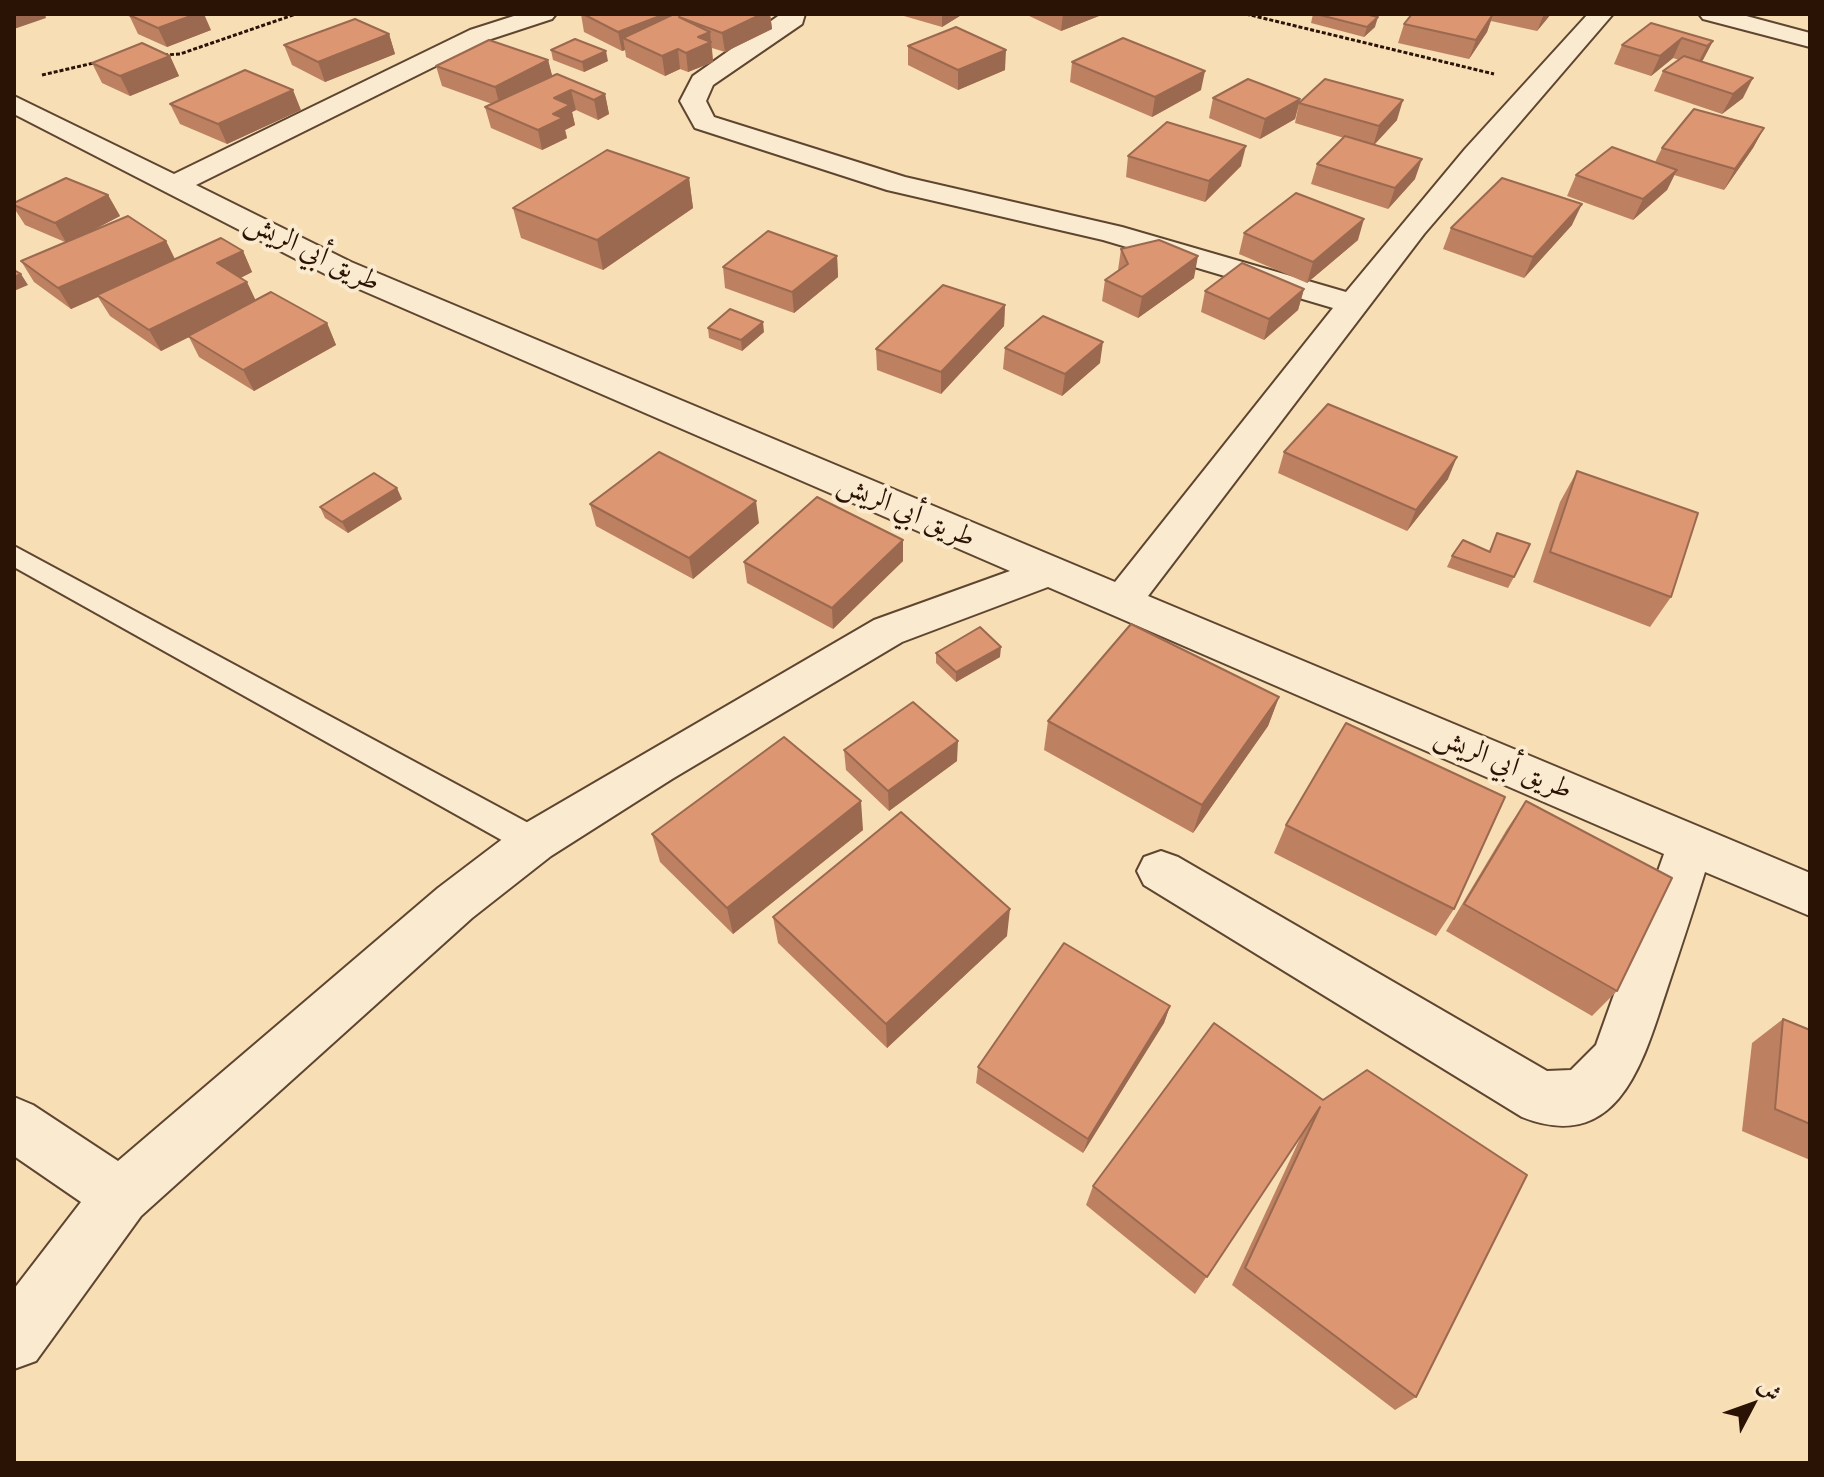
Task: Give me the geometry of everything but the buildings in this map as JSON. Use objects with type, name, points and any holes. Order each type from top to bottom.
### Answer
[{"type":"street","points":[[174,185],[479,35],[544,14]]},
{"type":"street","points":[[793,14],[794,19],[702,81],[693,101],[704,122],[897,184],[1111,233],[1355,304]]},
{"type":"street","points":[[1122,602],[1355,304],[1535,83],[1601,14]]},
{"type":"street","points":[[1711,14],[1810,40]]},
{"type":"street","name":"طريق أبي الريش","points":[[21,92],[174,185],[340,269],[1810,895]]},
{"type":"street","points":[[14,1339],[121,1196],[455,903],[534,842],[656,766],[888,631],[1048,572]]},
{"type":"street","points":[[1161,871],[1541,1098],[1583,1096],[1617,1061],[1691,844]]},
{"type":"street","points":[[14,1124],[121,1196]]},
{"type":"lane","points":[[14,555],[534,842]]},
{"type":"path","points":[[157,54],[180,54],[296,14]]},
{"type":"path","points":[[1246,14],[1535,83]]},
{"type":"path","points":[[21,92],[102,61]]}]
